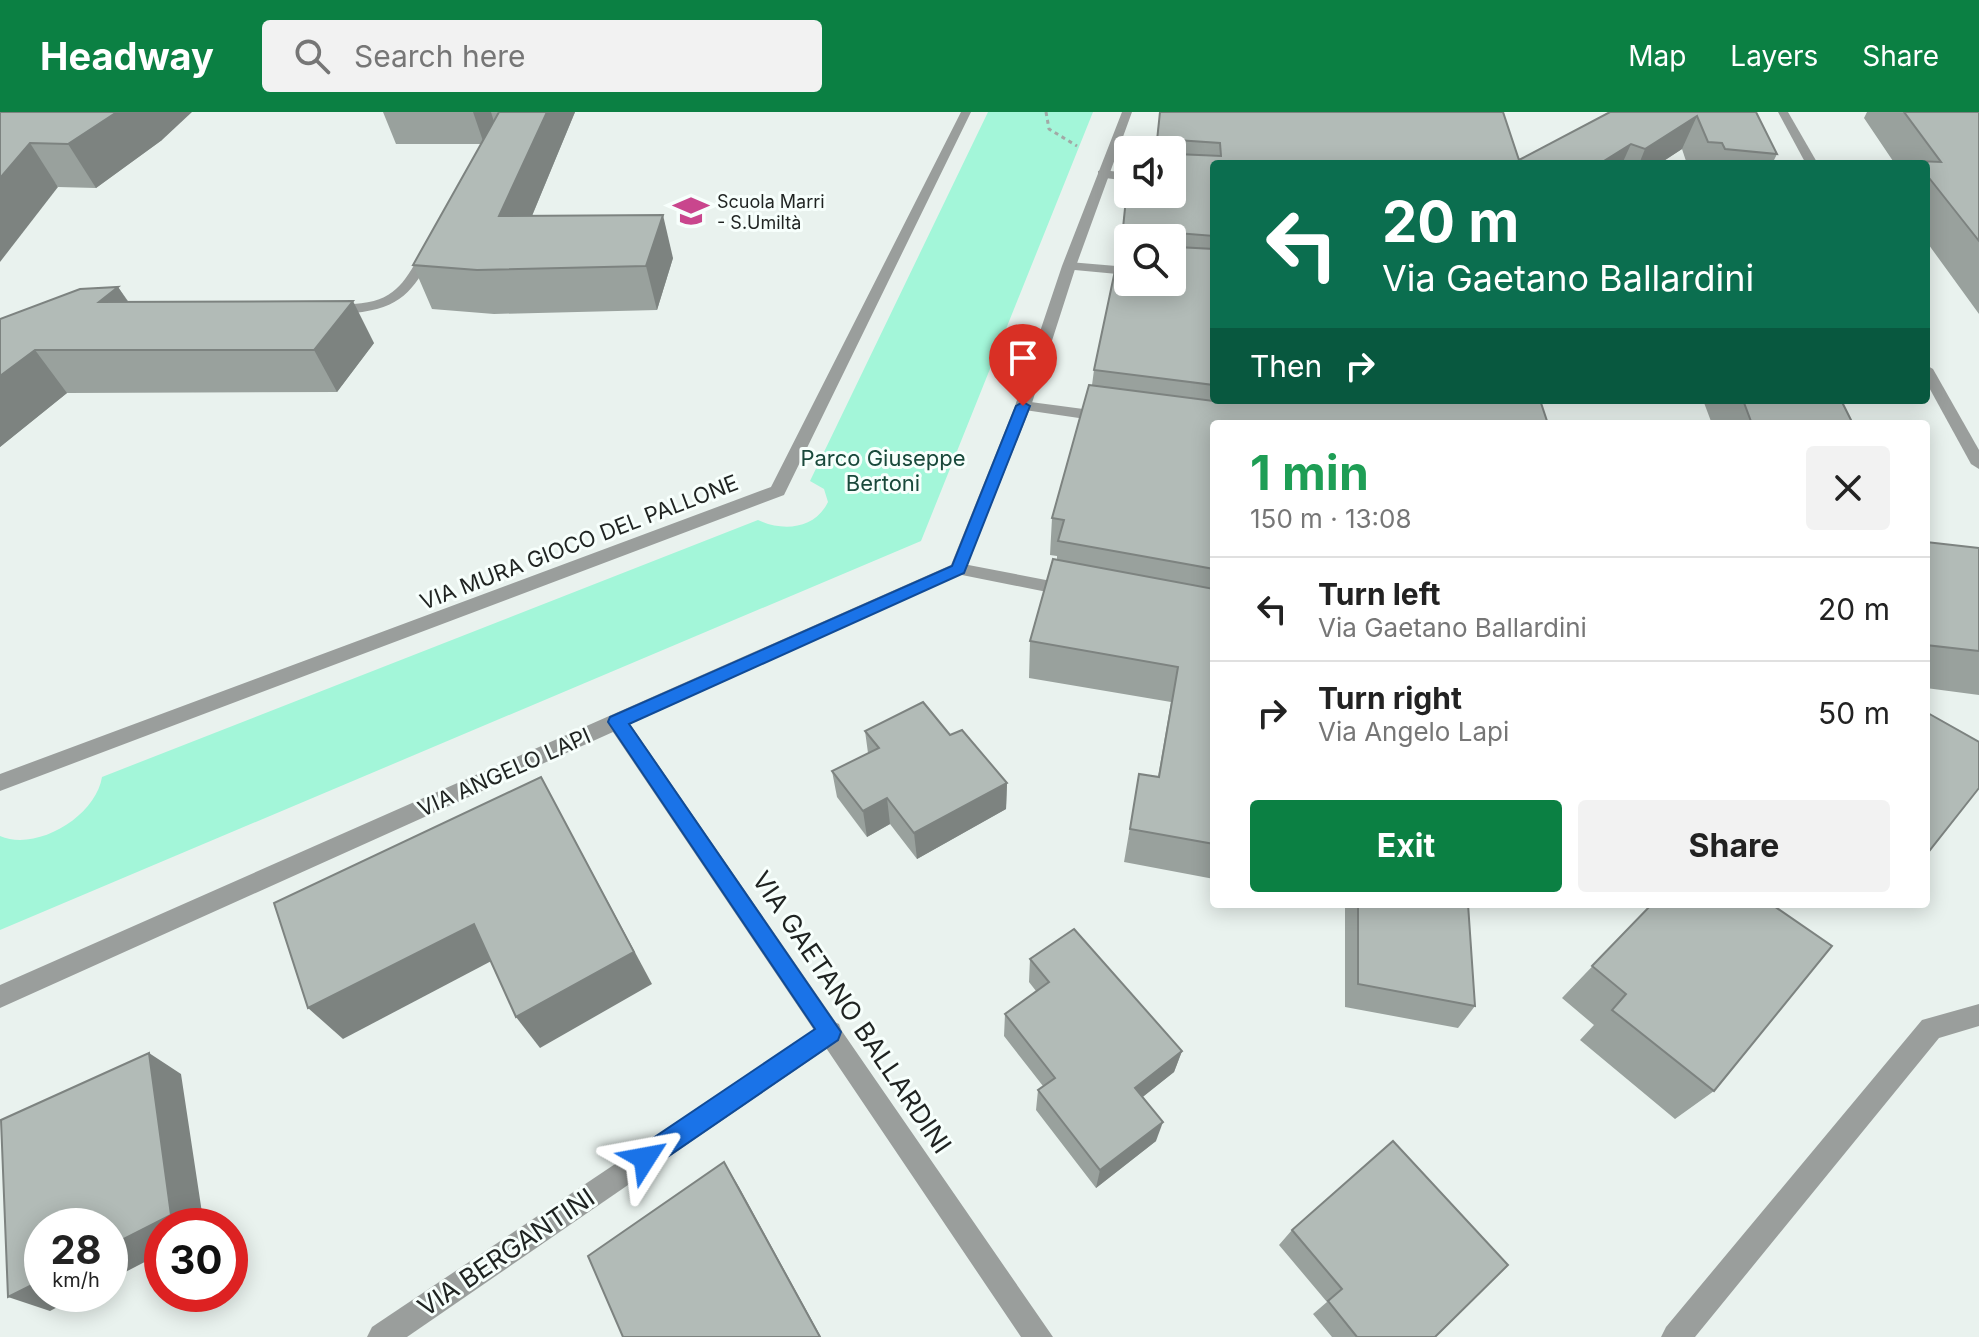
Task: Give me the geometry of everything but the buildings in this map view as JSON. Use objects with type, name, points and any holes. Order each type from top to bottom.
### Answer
[{"type":"street","name":"VIA MURA GIOCO DEL PALLONE","points":[[0,783],[778,491],[966,112]]},
{"type":"street","points":[[1094,595],[958,569],[1023,406],[1069,266],[1127,112]]},
{"type":"street","points":[[1783,112],[1810,160]]},
{"type":"street","points":[[1102,174],[1114,175]]},
{"type":"street","points":[[321,310],[392,302],[406,292],[435,240]]},
{"type":"street","points":[[1069,266],[1114,270]]},
{"type":"street","points":[[1930,376],[1979,464]]},
{"type":"street","points":[[1023,406],[1126,419]]},
{"type":"street","name":"VIA ANGELO LAPI","points":[[0,997],[958,569]]},
{"type":"street","name":"VIA GAETANO BALLARDINI","points":[[617,722],[1038,1337]]},
{"type":"street","points":[[1676,1337],[1931,1028],[1979,1015]]},
{"type":"street","name":"VIA BERGANTINI","points":[[382,1337],[830,1032]]},
{"type":"path","points":[[1046,112],[1049,129],[1070,144],[1109,155]]},
{"type":"green space","name":"Parco Giuseppe Bertoni","points":[[988,112],[1093,112],[921,541],[0,930],[0,836],[15,840],[31,839],[63,827],[89,805],[102,777],[758,520],[788,527],[815,518],[828,502],[824,489],[810,481]]},
{"type":"place","name":"Scuola Marri - S.Umiltà","points":[[691,211]]},
{"type":"route","points":[[645,1158],[830,1032],[617,722],[958,569],[1023,406]]}]
